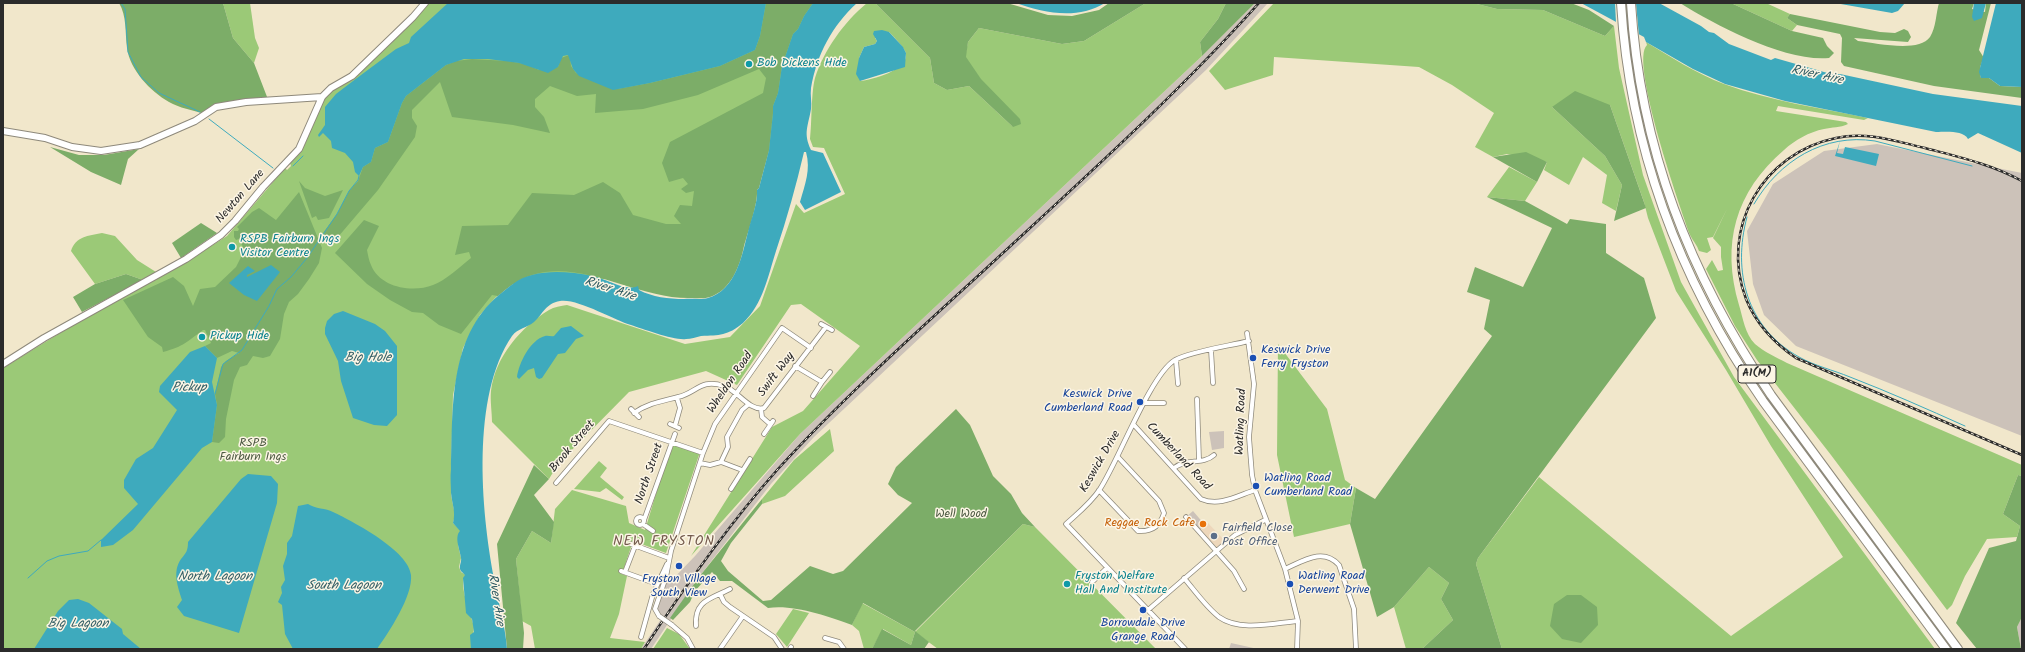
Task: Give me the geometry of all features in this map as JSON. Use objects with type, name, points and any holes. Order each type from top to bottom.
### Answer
[{"type":"highway","name":"A1(M)","points":[[1621,3],[1627,61],[1636,113],[1654,184],[1682,257],[1705,308],[1740,367],[1763,401],[1946,649]]},
{"type":"highway","name":"A1(M)","points":[[1631,3],[1632,37],[1636,59],[1646,112],[1664,181],[1689,249],[1722,318],[1749,362],[1779,406],[1958,649]]},
{"type":"street","name":"Newton Lane","points":[[3,364],[44,338],[186,259],[221,235],[235,222],[263,187],[299,149],[322,97],[332,88],[352,76],[413,17],[425,3]]},
{"type":"street","points":[[3,131],[45,138],[72,147],[101,151],[140,145],[195,121],[216,107],[246,102],[322,97]]},
{"type":"street","points":[[821,324],[832,330]]},
{"type":"street","name":"Swift Way","points":[[639,417],[633,411],[672,397],[677,398],[706,384],[725,386],[749,404],[761,409],[769,404],[795,366],[811,348],[826,327]]},
{"type":"street","name":"Wheldon Road","points":[[693,649],[687,638],[659,616],[655,609],[666,577],[669,559],[700,463],[715,424],[782,328],[811,348]]},
{"type":"street","name":"Watling Road","points":[[1247,333],[1254,384],[1249,437],[1254,490],[1285,569],[1298,620],[1297,649]]},
{"type":"street","name":"Keswick Drive","points":[[1107,568],[1066,524],[1099,490],[1118,457],[1144,403],[1161,373],[1176,360],[1249,341]]},
{"type":"street","points":[[1211,350],[1213,383]]},
{"type":"street","points":[[1176,360],[1178,384]]},
{"type":"street","points":[[795,366],[822,382]]},
{"type":"street","points":[[813,396],[830,372]]},
{"type":"street","points":[[670,424],[677,427],[680,408],[677,398]]},
{"type":"street","points":[[1198,399],[1199,460]]},
{"type":"street","points":[[1144,403],[1164,403]]},
{"type":"street","points":[[721,462],[728,447],[727,437],[742,410],[749,404]]},
{"type":"street","points":[[761,409],[762,417],[772,422],[764,434]]},
{"type":"street","name":"Brook Street","points":[[556,483],[609,421],[672,441]]},
{"type":"street","name":"Cumberland Road","points":[[1134,424],[1201,499],[1208,502],[1221,502],[1254,490]]},
{"type":"street","name":"North Street","points":[[653,531],[645,527],[643,522],[675,434]]},
{"type":"street","points":[[672,441],[704,453]]},
{"type":"street","points":[[1174,468],[1186,461],[1209,460],[1214,456]]},
{"type":"street","points":[[1099,490],[1138,531],[1146,532],[1152,530],[1162,520],[1164,514],[1159,501],[1118,457]]},
{"type":"street","points":[[731,489],[750,459]]},
{"type":"street","points":[[700,463],[710,465],[721,462],[742,470]]},
{"type":"street","points":[[1186,517],[1217,550],[1234,571],[1244,589]]},
{"type":"street","points":[[1148,610],[1217,550],[1244,529],[1265,520]]},
{"type":"street","points":[[641,637],[647,611],[657,584],[669,559],[633,545],[623,572],[657,584]]},
{"type":"street","points":[[1285,569],[1314,557],[1322,556],[1335,560],[1339,565],[1354,609],[1356,649]]},
{"type":"street","points":[[1092,582],[1107,568],[1185,649]]},
{"type":"street","points":[[1184,578],[1219,617],[1229,623],[1266,624],[1298,620]]},
{"type":"street","points":[[696,626],[696,612],[706,601],[730,589]]},
{"type":"street","points":[[720,594],[724,602],[774,638],[782,649]]},
{"type":"street","points":[[690,609],[696,612]]},
{"type":"street","points":[[720,649],[743,616]]},
{"type":"street","points":[[825,638],[839,642],[844,649]]},
{"type":"shaded area","points":[[1255,3],[1268,3],[1206,70],[814,437],[771,484],[699,577],[651,649],[641,649],[663,616],[657,610],[667,580],[671,581],[695,556],[800,434],[1202,56]]},
{"type":"shaded area","points":[[1877,144],[2022,173],[2022,436],[1796,346],[1764,315],[1753,284],[1747,231],[1773,184],[1824,151]]},
{"type":"shaded area","points":[[1224,431],[1224,448],[1212,450],[1209,432]]},
{"type":"shaded area","points":[[1193,511],[1205,525],[1199,531],[1186,517]]},
{"type":"shaded area","points":[[1208,523],[1226,542],[1217,550],[1199,531]]},
{"type":"shaded area","points":[[2022,617],[2022,649],[2021,649],[2017,627]]},
{"type":"shaded area","points":[[1231,643],[1258,649],[1229,649]]},
{"type":"green space","points":[[119,3],[223,3],[233,38],[254,63],[269,102],[217,107],[204,114],[169,102],[148,86],[132,64],[127,48],[122,8]]},
{"type":"green space","points":[[223,3],[250,3],[255,38],[259,48],[254,63],[233,38]]},
{"type":"green space","name":"RSPB Fairburn Ings","points":[[428,3],[813,3],[761,178],[604,279],[512,284],[495,298],[480,315],[463,348],[453,395],[451,467],[451,495],[455,515],[453,523],[461,531],[458,545],[461,558],[459,567],[461,572],[466,575],[463,585],[464,592],[474,627],[471,649],[3,649],[3,368],[73,325],[189,260],[227,236],[285,168],[287,170],[291,166],[290,163],[302,147],[318,111],[328,94],[407,27]]},
{"type":"green space","points":[[766,3],[813,3],[804,16],[798,29],[793,34],[782,66],[778,93],[773,106],[769,150],[759,188],[757,190],[754,210],[740,261],[729,283],[717,294],[703,298],[672,297],[652,293],[592,276],[572,272],[552,271],[527,277],[506,289],[498,296],[492,295],[461,334],[439,325],[423,313],[412,312],[390,300],[367,284],[335,253],[364,220],[379,226],[367,250],[370,263],[375,273],[389,284],[398,287],[416,288],[433,285],[453,273],[471,258],[469,252],[455,255],[462,226],[508,225],[532,193],[574,195],[603,182],[620,193],[633,215],[666,224],[681,224],[674,216],[680,205],[692,206],[694,191],[686,193],[681,189],[688,184],[683,178],[669,182],[662,163],[670,142],[763,93],[766,78],[759,69],[698,95],[643,109],[595,113],[596,94],[577,96],[550,86],[535,99],[535,107],[544,117],[550,133],[513,125],[452,117],[440,82],[412,110],[412,118],[417,126],[415,137],[378,190],[332,244],[323,233],[337,214],[349,191],[358,181],[363,167],[371,162],[375,148],[388,142],[406,96],[446,65],[456,61],[472,59],[508,61],[525,64],[539,70],[558,67],[561,58],[569,55],[571,66],[576,73],[617,89],[650,83],[720,66],[755,50],[760,36]]},
{"type":"green space","points":[[867,3],[875,3],[930,58],[934,83],[947,90],[969,86],[1013,127],[965,57],[968,42],[979,28],[1062,44],[1084,41],[1146,3],[1226,3],[1218,19],[1200,42],[1202,56],[800,434],[691,556],[772,427],[803,411],[860,346],[801,304],[791,305],[737,385],[706,371],[629,392],[558,464],[549,479],[492,422],[491,391],[493,378],[504,355],[519,334],[539,317],[555,307],[567,305],[685,344],[730,337],[760,306],[796,204],[804,213],[845,194],[824,148],[813,147],[810,139],[812,99],[815,78],[829,47],[850,19]],"holes":[[[889,32],[902,46],[906,54],[905,60],[901,65],[888,73],[873,79],[860,81],[859,58],[864,47],[875,44],[877,41],[875,38]]]},
{"type":"green space","points":[[875,3],[1007,3],[1048,15],[1072,16],[1099,10],[1109,3],[1146,3],[1084,41],[1062,44],[979,28],[968,42],[966,57],[981,79],[1020,119],[1021,124],[1013,127],[969,86],[947,90],[934,83],[930,58]]},
{"type":"green space","points":[[1226,3],[1255,3],[1202,56],[1200,42],[1218,19]]},
{"type":"green space","points":[[1274,3],[1473,3],[1497,9],[1543,10],[1605,36],[1614,26],[1619,68],[1643,175],[1681,282],[1734,377],[1935,649],[1502,649],[1476,564],[1478,558],[1539,477],[1731,636],[1843,557],[1771,446],[1726,370],[1676,291],[1648,218],[1644,202],[1610,105],[1552,107],[1605,156],[1622,185],[1616,211],[1602,203],[1607,175],[1583,157],[1569,185],[1544,170],[1547,162],[1507,154],[1493,157],[1475,147],[1494,113],[1452,85],[1419,67],[1274,57],[1273,75],[1225,90],[1209,71]]},
{"type":"green space","points":[[1473,3],[1571,3],[1589,10],[1614,26],[1605,36],[1543,10],[1497,9]]},
{"type":"green space","points":[[1680,3],[1731,3],[1792,31],[1823,38],[1827,46],[1834,53],[1829,58],[1811,58],[1772,48],[1732,32]]},
{"type":"green space","points":[[1731,3],[1766,3],[1790,14],[1787,18],[1797,25],[1792,31]]},
{"type":"green space","points":[[1939,3],[1974,3],[1972,9],[1985,12],[1986,3],[1991,3],[1979,50],[1984,58],[1980,68],[1981,78],[1989,78],[2000,86],[2022,87],[2022,98],[1934,86],[1844,66],[1841,62],[1842,38],[1840,34],[1797,25],[1787,18],[1790,14],[1880,32],[1895,33],[1904,29],[1908,31],[1911,37],[1908,42],[1854,38],[1858,41],[1907,46],[1917,45],[1930,37],[1935,25]]},
{"type":"green space","points":[[1646,42],[1694,70],[1714,80],[1741,90],[1777,100],[1868,118],[1864,120],[1778,106],[1776,111],[1846,122],[1848,124],[1818,130],[1793,143],[1767,166],[1754,183],[1743,201],[1736,220],[1732,240],[1734,283],[1743,320],[1749,336],[1762,350],[1787,363],[2022,465],[2022,476],[2018,475],[2003,514],[2020,526],[2017,537],[1987,539],[1965,576],[1952,605],[1947,610],[1831,455],[1757,360],[1735,326],[1706,269],[1712,260],[1718,271],[1723,270],[1721,247],[1713,238],[1727,209],[1713,237],[1707,238],[1711,250],[1707,253],[1699,251],[1690,235],[1677,197],[1650,106],[1643,57],[1647,45]]},
{"type":"green space","points":[[1575,91],[1610,105],[1646,208],[1614,221],[1622,185],[1605,156],[1552,107]]},
{"type":"green space","points":[[50,147],[79,155],[104,155],[139,149],[128,159],[121,185],[91,172]]},
{"type":"green space","points":[[1526,152],[1547,162],[1537,182],[1493,157]]},
{"type":"green space","points":[[1509,167],[1537,182],[1525,201],[1487,197]]},
{"type":"green space","points":[[299,181],[305,188],[325,196],[343,190],[329,218],[318,220],[316,216],[312,218]]},
{"type":"green space","points":[[299,192],[322,248],[319,263],[298,294],[289,302],[284,314],[280,339],[270,356],[263,358],[253,356],[247,365],[240,367],[234,380],[226,419],[225,437],[219,443],[212,442],[217,405],[215,394],[221,367],[226,361],[239,353],[232,351],[217,358],[205,346],[211,343],[205,330],[181,346],[163,352],[162,347],[148,337],[123,300],[173,277],[184,286],[193,306],[200,289],[215,287],[236,267],[243,253],[243,247],[239,239],[236,240],[234,237],[234,231],[238,231],[239,229],[237,227],[252,212],[259,208],[276,220]]},
{"type":"green space","points":[[1487,197],[1525,201],[1567,224],[1570,219],[1606,224],[1606,253],[1644,278],[1656,318],[1478,558],[1476,564],[1502,649],[1422,649],[1453,620],[1441,599],[1449,583],[1429,567],[1394,607],[1377,617],[1350,524],[1356,488],[1375,499],[1492,336],[1484,329],[1490,300],[1467,292],[1475,267],[1523,287],[1552,228]]},
{"type":"green space","points":[[201,223],[217,233],[181,258],[172,243]]},
{"type":"green space","points":[[102,233],[115,236],[137,260],[156,272],[143,280],[126,274],[95,284],[71,251],[73,246],[79,240],[87,236]]},
{"type":"green space","points":[[126,274],[143,280],[82,312],[73,297],[95,284]]},
{"type":"green space","points":[[1278,344],[1327,409],[1345,480],[1356,488],[1350,524],[1294,537],[1277,455]]},
{"type":"green space","name":"Well Wood","points":[[956,409],[970,425],[993,476],[1011,494],[1022,513],[1035,527],[1023,524],[915,631],[929,642],[924,649],[872,649],[882,629],[911,645],[915,632],[863,603],[852,625],[799,609],[778,607],[768,608],[732,581],[720,581],[712,572],[695,591],[690,602],[673,620],[670,618],[699,577],[762,499],[762,504],[731,543],[721,561],[728,571],[763,601],[771,600],[810,566],[833,574],[843,571],[912,503],[898,495],[888,484],[896,467]]},
{"type":"green space","points":[[830,429],[834,451],[785,496],[762,504],[762,499],[794,460]]},
{"type":"green space","points":[[672,441],[700,452],[666,553],[633,541],[622,574],[627,576],[619,614],[610,638],[645,642],[641,649],[535,649],[531,626],[522,621],[516,559],[532,531],[551,543],[555,509],[572,490],[626,506],[629,523],[645,530]]},
{"type":"green space","points":[[599,461],[607,468],[600,477],[624,497],[622,500],[606,488],[600,492],[574,489]]},
{"type":"green space","points":[[534,465],[549,479],[534,495],[554,522],[551,543],[532,531],[516,559],[524,633],[523,649],[507,649],[497,544]]},
{"type":"green space","points":[[2018,475],[2022,476],[2022,617],[2017,627],[2021,649],[1977,649],[1956,623],[1989,548],[2016,541],[2020,526],[2003,514]]},
{"type":"green space","points":[[1023,524],[1035,527],[1156,649],[938,649],[915,632]]},
{"type":"green space","points":[[1429,567],[1449,583],[1441,599],[1453,620],[1422,649],[1406,649],[1394,607]]},
{"type":"green space","points":[[1567,595],[1581,595],[1597,607],[1598,625],[1581,643],[1562,639],[1550,626],[1554,604]]},
{"type":"green space","points":[[862,603],[915,632],[911,645],[883,629],[872,649],[864,649],[859,631],[852,625]]},
{"type":"green space","points":[[793,609],[809,613],[787,647],[776,634]]},
{"type":"green space","points":[[667,628],[679,634],[690,649],[653,649]]},
{"type":"water","points":[[448,3],[766,3],[760,36],[755,50],[720,66],[650,83],[613,90],[579,76],[573,69],[568,55],[563,56],[558,67],[548,73],[519,63],[488,59],[464,59],[446,65],[406,96],[388,142],[375,148],[371,162],[363,167],[359,176],[355,172],[353,162],[345,153],[332,148],[331,141],[323,133],[319,137],[318,135],[325,125],[325,107],[336,94],[357,78],[396,49],[409,43],[411,37]]},
{"type":"water","name":"River Aire","points":[[813,3],[857,3],[833,31],[817,64],[811,88],[811,109],[807,130],[807,139],[811,150],[823,153],[841,192],[805,210],[800,202],[808,171],[806,152],[804,152],[788,214],[764,289],[750,315],[743,323],[728,333],[688,339],[675,338],[631,325],[576,303],[560,301],[548,306],[534,322],[517,331],[512,336],[499,361],[490,390],[485,421],[483,454],[483,487],[489,551],[505,631],[507,649],[471,649],[470,635],[474,632],[472,619],[466,613],[463,578],[465,575],[460,569],[461,560],[457,540],[460,531],[453,523],[454,512],[451,493],[452,423],[454,400],[462,353],[470,332],[482,312],[499,295],[510,286],[527,276],[539,273],[577,273],[597,277],[621,286],[638,286],[639,290],[649,294],[672,299],[705,299],[718,294],[725,288],[736,271],[740,261],[754,211],[757,190],[759,188],[769,150],[773,106],[778,93],[782,66],[793,34],[798,29],[804,16]]},
{"type":"water","points":[[1016,3],[1105,3],[1083,12],[1060,13],[1038,10]]},
{"type":"water","name":"River Aire","points":[[1581,3],[1659,3],[1709,32],[1714,33],[1729,44],[1771,60],[1775,58],[1831,74],[1840,74],[1933,94],[2022,106],[2022,153],[1978,133],[1968,139],[1966,136],[1958,133],[1936,132],[1785,101],[1725,84],[1693,69],[1646,42],[1644,37]]},
{"type":"water","points":[[1835,3],[1905,3],[1898,11],[1892,13]]},
{"type":"water","points":[[1974,3],[1986,3],[1982,18],[1974,21],[1972,17]]},
{"type":"water","points":[[1996,3],[2022,3],[2022,87],[2000,86],[1989,78],[1981,78],[1979,72]]},
{"type":"water","points":[[882,30],[889,32],[903,47],[906,53],[905,67],[860,81],[856,74],[859,58],[864,47],[875,44],[877,41],[873,34],[874,31]]},
{"type":"water","points":[[1840,141],[1837,153],[1843,154],[1845,147],[1879,154],[1876,166],[1835,156]]},
{"type":"water","points":[[271,265],[280,272],[257,301],[244,295],[229,283],[248,266],[255,271],[247,275],[247,277]]},
{"type":"water","name":"Big Hole","points":[[343,311],[375,324],[385,331],[397,346],[397,415],[387,426],[374,425],[353,418],[341,381],[338,361],[325,334],[327,321],[334,314]]},
{"type":"water","points":[[571,326],[584,336],[576,339],[565,353],[558,354],[542,378],[539,379],[536,377],[534,368],[528,370],[519,379],[517,377],[520,365],[526,353],[535,342],[545,336],[554,336],[561,328]]},
{"type":"water","name":"Pickup","points":[[205,346],[217,358],[212,382],[217,405],[212,442],[202,448],[133,530],[113,545],[101,547],[101,540],[138,504],[124,488],[124,480],[136,459],[153,448],[177,410],[159,392],[160,386],[190,352]]},
{"type":"water","name":"North Lagoon","points":[[248,474],[271,476],[278,484],[277,503],[239,633],[184,616],[177,607],[182,600],[176,574],[178,564],[187,550],[188,542],[241,479]]},
{"type":"water","name":"South Lagoon","points":[[308,504],[330,511],[379,538],[401,556],[408,566],[411,575],[411,584],[408,593],[399,614],[377,649],[293,649],[285,634],[282,605],[278,602],[282,593],[281,587],[285,580],[283,566],[287,554],[287,543],[292,536],[298,506]]},
{"type":"water","name":"Big Lagoon","points":[[78,599],[89,603],[122,629],[123,634],[141,649],[34,649],[58,611],[69,600]]},
{"type":"pier","points":[[1615,3],[1636,3],[1639,36],[1616,23]]},
{"type":"waterway","points":[[121,3],[125,9],[128,52],[141,77],[159,93],[200,112]]},
{"type":"waterway","points":[[209,119],[273,168]]},
{"type":"waterway","points":[[1754,204],[1776,175],[1790,163],[1805,153],[1838,141],[1875,141],[1972,166]]},
{"type":"waterway","points":[[293,166],[303,156]]},
{"type":"waterway","points":[[215,394],[223,364],[242,350],[269,306],[277,289],[291,277],[307,258],[337,214],[359,176]]},
{"type":"waterway","points":[[1747,217],[1741,258],[1743,278],[1748,297],[1756,314],[1767,331],[1781,345],[1811,363],[1844,374],[1965,426]]},
{"type":"waterway","points":[[28,578],[47,561],[59,556],[88,551],[101,540]]},
{"type":"railway","points":[[644,649],[675,602],[724,534],[760,490],[802,443],[876,370],[1086,176],[1157,108],[1192,74],[1259,3]]},
{"type":"railway","points":[[2022,181],[1999,170],[1975,162],[1892,140],[1870,136],[1847,136],[1836,138],[1810,146],[1787,160],[1768,177],[1754,198],[1743,221],[1738,246],[1739,272],[1750,308],[1766,332],[1780,346],[1796,358],[2022,455]]},
{"type":"place","name":"Bob Dickens Hide","points":[[749,64]]},
{"type":"place","name":"RSPB Fairburn Ings Visitor Centre","points":[[232,247]]},
{"type":"place","name":"Pickup Hide","points":[[202,337]]},
{"type":"place","name":"Keswick Drive Ferry Fryston","points":[[1253,358]]},
{"type":"place","name":"Keswick Drive Cumberland Road","points":[[1140,402]]},
{"type":"place","name":"Watling Road Cumberland Road","points":[[1256,486]]},
{"type":"place","name":"Reggae Rock Cafe","points":[[1203,524]]},
{"type":"place","name":"Fairfield Close Post Office","points":[[1214,536]]},
{"type":"place","name":"Fryston Village South View","points":[[679,566]]},
{"type":"place","name":"Fryston Welfare Hall And Institute","points":[[1067,584]]},
{"type":"place","name":"Watling Road Derwent Drive","points":[[1290,584]]},
{"type":"place","name":"Borrowdale Drive Grange Road","points":[[1143,610]]},
{"type":"district","name":"NEW FRYSTON","points":[[664,543]]}]
